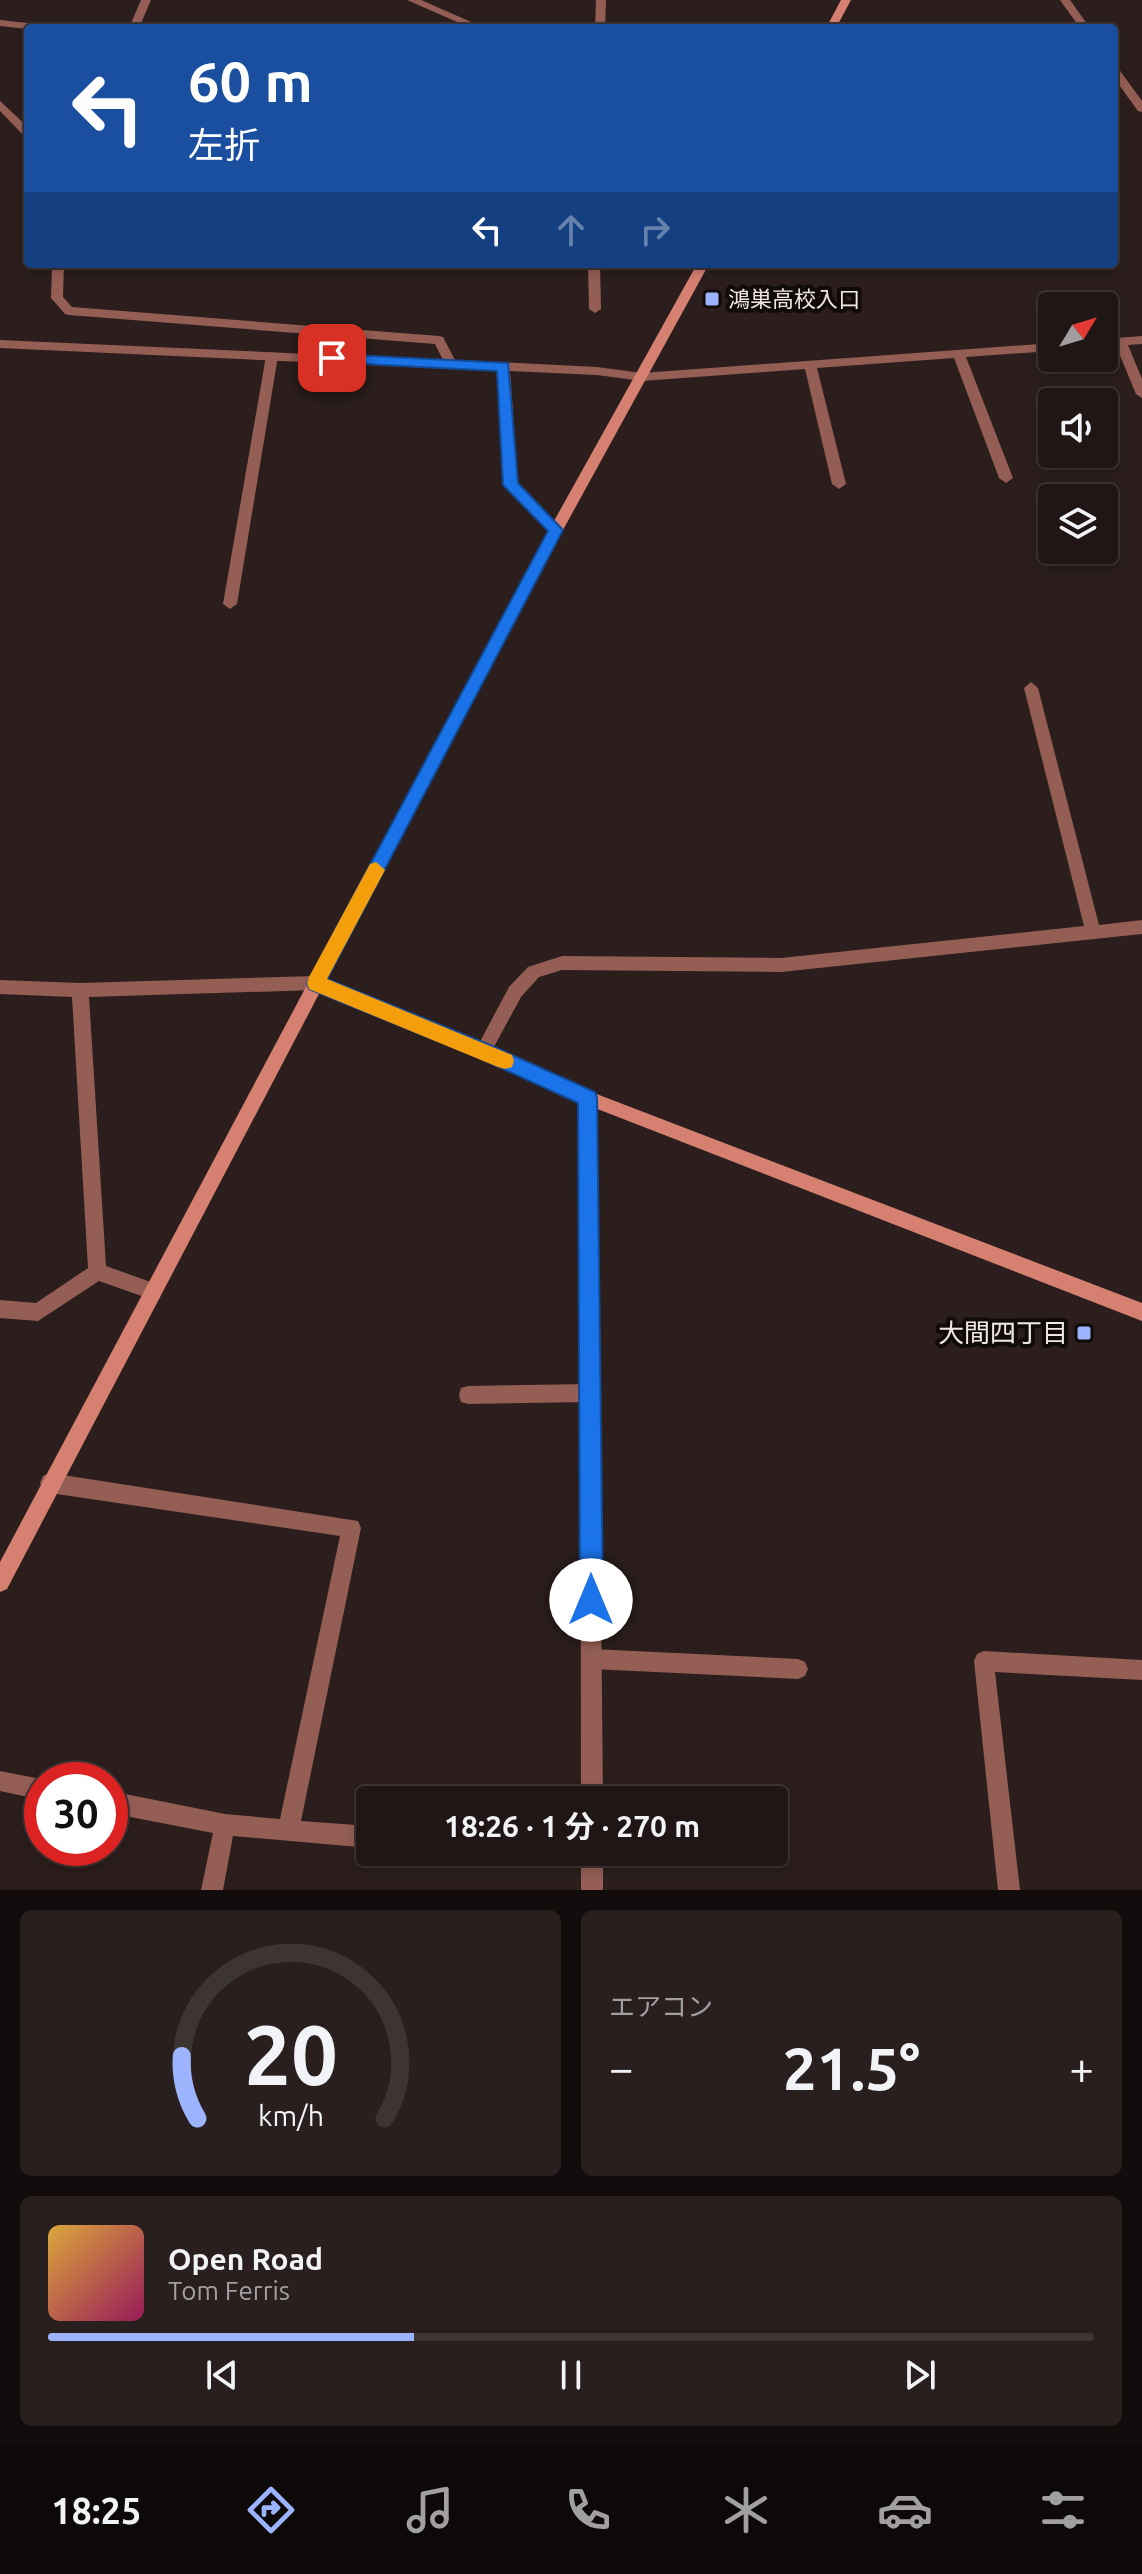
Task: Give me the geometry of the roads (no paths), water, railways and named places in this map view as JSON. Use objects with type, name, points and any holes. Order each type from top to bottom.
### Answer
[{"type":"street","points":[[136,24],[146,0]]},
{"type":"street","points":[[412,0],[470,24]]},
{"type":"street","points":[[600,24],[601,0]]},
{"type":"street","points":[[833,24],[846,0]]},
{"type":"street","points":[[1065,0],[1082,24]]},
{"type":"street","points":[[0,23],[24,26]]},
{"type":"street","points":[[1118,76],[1142,109]]},
{"type":"street","points":[[0,104],[24,130]]},
{"type":"street","points":[[58,268],[57,298],[69,311],[439,340],[451,364]]},
{"type":"street","points":[[594,268],[595,309]]},
{"type":"street","points":[[0,1582],[556,530],[701,268]]},
{"type":"street","points":[[1142,340],[1120,342],[1142,394]]},
{"type":"street","points":[[0,344],[503,366],[597,371],[642,377],[1038,348]]},
{"type":"street","points":[[959,355],[1006,478]]},
{"type":"street","points":[[230,604],[272,356]]},
{"type":"street","points":[[503,366],[511,485],[556,530]]},
{"type":"street","points":[[810,366],[839,484]]},
{"type":"street","points":[[1031,688],[1093,932]]},
{"type":"street","points":[[483,1051],[515,992],[534,972],[562,963],[781,965],[1142,927]]},
{"type":"street","points":[[0,987],[80,990],[316,983],[483,1051],[588,1098],[1142,1312]]},
{"type":"street","points":[[80,990],[97,1272]]},
{"type":"street","points":[[588,1098],[592,1786]]},
{"type":"street","points":[[97,1272],[153,1291]]},
{"type":"street","points":[[0,1309],[38,1312],[97,1272]]},
{"type":"street","points":[[468,1395],[590,1393]]},
{"type":"street","points":[[50,1483],[351,1528],[288,1830]]},
{"type":"street","points":[[592,1659],[798,1669]]},
{"type":"street","points":[[1009,1890],[984,1661],[1142,1670]]},
{"type":"street","points":[[0,1781],[24,1786]]},
{"type":"street","points":[[128,1806],[225,1825],[356,1836]]},
{"type":"street","points":[[212,1890],[225,1825]]},
{"type":"street","points":[[592,1866],[592,1890]]},
{"type":"place","name":"鴻巣高校入口","points":[[712,299]]},
{"type":"place","name":"大間四丁目","points":[[1084,1333]]}]
